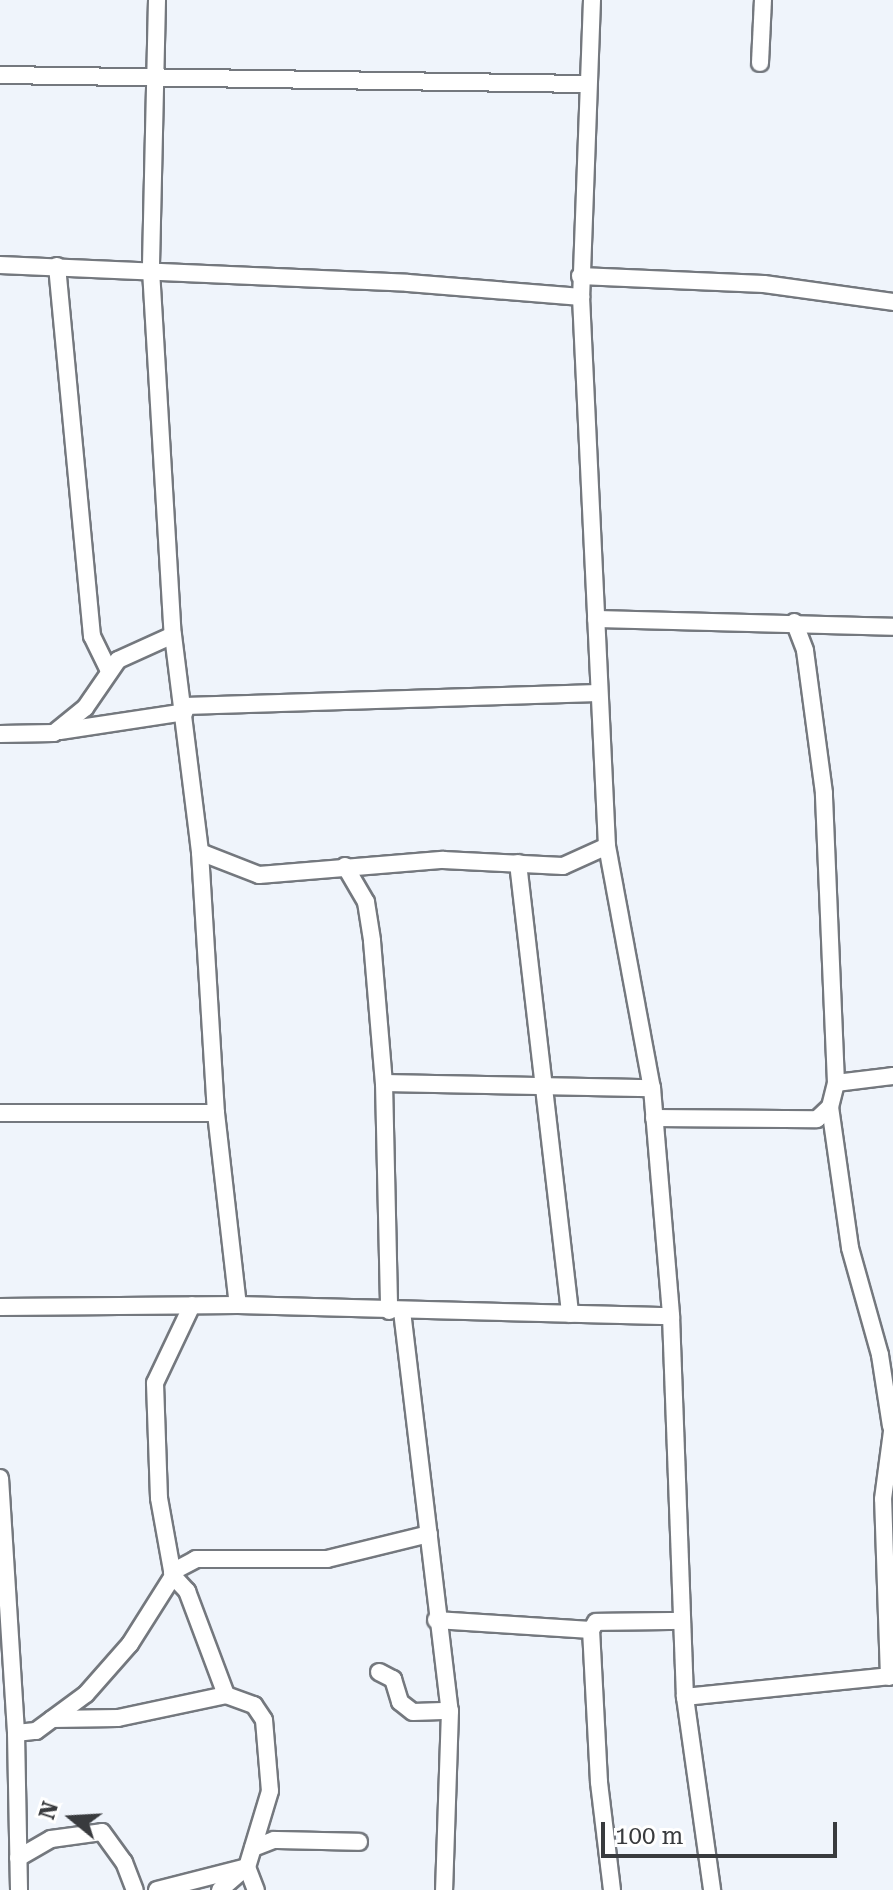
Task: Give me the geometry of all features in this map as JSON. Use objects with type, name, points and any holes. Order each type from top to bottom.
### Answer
[{"type":"street","points":[[157,0],[151,270],[173,635],[185,709],[200,852],[216,1113],[238,1305]]},
{"type":"street","points":[[592,0],[585,84],[580,276],[607,846],[652,1088],[671,1316],[685,1697],[712,1890]]},
{"type":"street","points":[[760,63],[763,0]]},
{"type":"street","points":[[0,75],[154,74],[585,84]]},
{"type":"street","points":[[0,265],[151,270],[581,297]]},
{"type":"street","points":[[57,266],[84,574],[92,636],[108,669]]},
{"type":"street","points":[[580,276],[764,284],[893,302]]},
{"type":"street","points":[[596,619],[893,627]]},
{"type":"street","points":[[685,1697],[891,1676],[888,1495],[892,1425],[880,1355],[850,1248],[830,1107],[836,1083],[824,793],[805,650],[794,622]]},
{"type":"street","points":[[54,733],[85,708],[108,669],[136,649],[173,635]]},
{"type":"street","points":[[0,734],[54,733],[97,722],[185,709],[598,693]]},
{"type":"street","points":[[200,852],[259,875],[443,860],[563,866],[607,846]]},
{"type":"street","points":[[518,863],[540,1087],[570,1314]]},
{"type":"street","points":[[345,866],[366,902],[384,1083],[396,1311],[429,1534],[436,1620],[450,1711],[444,1890]]},
{"type":"street","points":[[836,1083],[893,1076]]},
{"type":"street","points":[[384,1083],[652,1088]]},
{"type":"street","points":[[654,1118],[817,1119],[830,1107]]},
{"type":"street","points":[[0,1113],[216,1113]]},
{"type":"street","points":[[192,1305],[155,1383],[159,1498],[173,1574],[187,1591],[226,1695]]},
{"type":"street","points":[[0,1307],[238,1305],[671,1316]]},
{"type":"street","points":[[0,1478],[16,1733],[19,1889],[0,1888]]},
{"type":"street","points":[[16,1733],[36,1731],[86,1694],[130,1644],[173,1574],[196,1559],[327,1559],[429,1534]]},
{"type":"street","points":[[436,1620],[591,1630]]},
{"type":"street","points":[[612,1890],[599,1782],[591,1630],[596,1622],[682,1621]]},
{"type":"street","points":[[379,1672],[393,1679],[400,1702],[413,1712],[450,1711]]},
{"type":"street","points":[[52,1719],[118,1718],[226,1695],[254,1705],[264,1720],[270,1791],[247,1867],[220,1890]]},
{"type":"street","points":[[18,1858],[51,1839],[102,1832],[124,1862],[135,1890]]},
{"type":"street","points":[[253,1848],[274,1840],[359,1842]]},
{"type":"street","points":[[157,1890],[247,1867]]},
{"type":"street","points":[[247,1867],[256,1890]]}]
